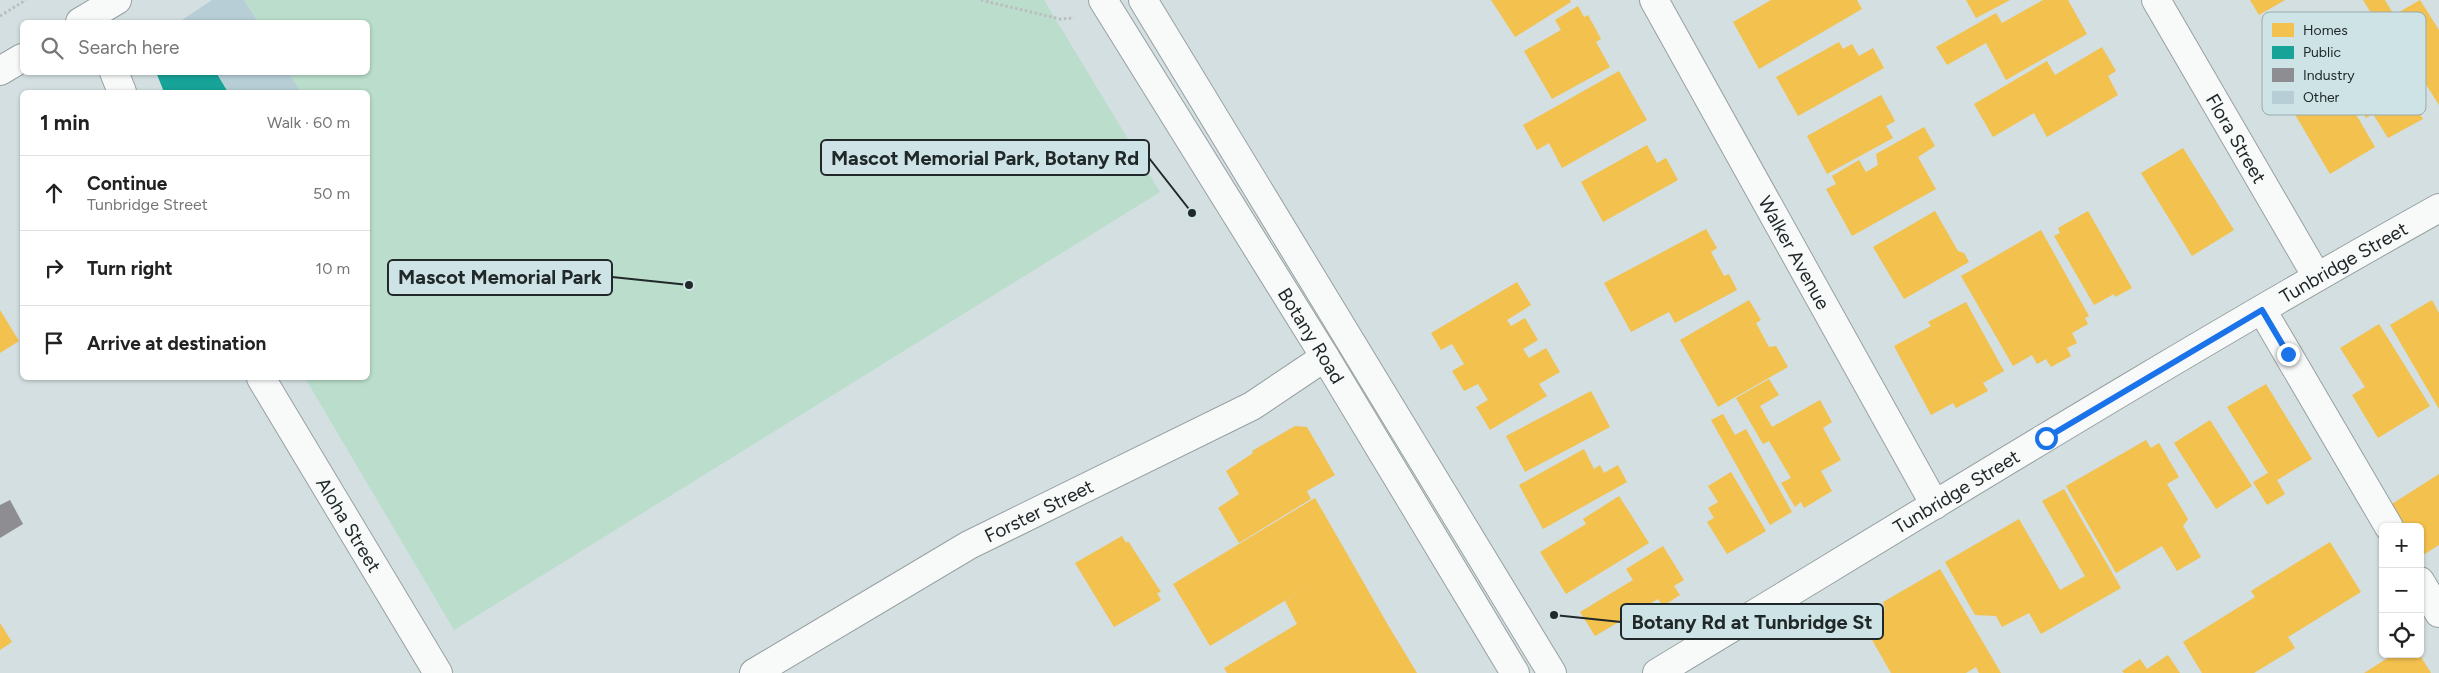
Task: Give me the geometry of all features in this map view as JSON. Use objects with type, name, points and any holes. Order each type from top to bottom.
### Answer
[{"type":"street","points":[[88,15],[117,0]]},
{"type":"street","name":"Botany Road","points":[[1103,0],[1325,357],[1513,673]]},
{"type":"street","name":"Botany Road","points":[[1144,0],[1552,673]]},
{"type":"street","name":"Walker Avenue","points":[[1654,0],[1935,505]]},
{"type":"street","name":"Flora Street","points":[[2156,0],[2317,277]]},
{"type":"street","points":[[0,71],[20,59]]},
{"type":"street","points":[[115,75],[121,90]]},
{"type":"street","name":"Tunbridge Street","points":[[1657,673],[2317,277],[2439,208]]},
{"type":"street","points":[[2262,310],[2387,523]]},
{"type":"street","name":"Forster Street","points":[[754,673],[969,545],[1252,406],[1325,357]]},
{"type":"street","name":"Aloha Street","points":[[262,380],[438,673]]},
{"type":"street","points":[[2424,588],[2439,613]]},
{"type":"path","points":[[0,16],[26,0]]},
{"type":"path","points":[[981,0],[1060,20],[1074,18]]},
{"type":"green space","points":[[244,0],[1044,0],[1160,192],[454,630],[306,380],[370,380],[370,90],[300,90],[289,75],[370,75],[370,20],[257,20]]},
{"type":"building: Homes","points":[[1491,0],[1570,0],[1571,2],[1515,37]]},
{"type":"building: Homes","points":[[1771,0],[1857,0],[1862,9],[1759,69],[1733,22]]},
{"type":"building: Homes","points":[[1966,0],[2010,0],[1976,18]]},
{"type":"building: Homes","points":[[2043,0],[2068,0],[2087,34],[2006,80],[1986,43],[1947,65],[1936,47],[1996,13],[2002,23]]},
{"type":"building: Homes","points":[[2250,0],[2285,0],[2262,12],[2259,15]]},
{"type":"building: Homes","points":[[2363,0],[2385,0],[2392,12],[2370,12]]},
{"type":"building: Homes","points":[[2420,0],[2439,30],[2439,105],[2426,85],[2426,12],[2399,12]]},
{"type":"building: Homes","points":[[1578,6],[1584,17],[1588,15],[1601,39],[1596,42],[1610,67],[1552,99],[1524,51],[1561,30],[1555,20]]},
{"type":"building: Homes","points":[[1839,42],[1843,49],[1852,44],[1859,56],[1873,48],[1884,68],[1798,116],[1776,77]]},
{"type":"building: Homes","points":[[2102,47],[2116,71],[2108,76],[2118,95],[2047,137],[2034,113],[1993,137],[1974,104],[2047,61],[2055,75]]},
{"type":"building: Homes","points":[[1619,71],[1647,120],[1562,168],[1549,143],[1537,150],[1523,125]]},
{"type":"building: Homes","points":[[1881,95],[1895,121],[1886,126],[1893,138],[1827,174],[1807,136]]},
{"type":"building: Homes","points":[[2295,115],[2356,115],[2375,147],[2330,174]]},
{"type":"building: Homes","points":[[2374,115],[2421,115],[2423,119],[2388,138]]},
{"type":"building: Homes","points":[[1924,127],[1935,146],[1918,157],[1936,189],[1852,236],[1826,189],[1836,184],[1832,176],[1859,160],[1866,172],[1878,165],[1876,154]]},
{"type":"building: Homes","points":[[1647,145],[1657,163],[1666,158],[1678,180],[1603,222],[1581,182]]},
{"type":"building: Homes","points":[[2183,148],[2234,230],[2192,256],[2141,173]]},
{"type":"building: Homes","points":[[1935,211],[1958,251],[1964,253],[1969,262],[1904,299],[1873,247]]},
{"type":"building: Homes","points":[[2088,211],[2132,288],[2115,297],[2114,294],[2094,305],[2054,236],[2060,233],[2058,228]]},
{"type":"building: Homes","points":[[1706,229],[1717,248],[1711,252],[1724,276],[1729,274],[1737,290],[1675,323],[1669,312],[1631,332],[1604,283]]},
{"type":"building: Homes","points":[[2041,230],[2089,316],[2085,318],[2088,324],[2072,333],[2077,343],[2067,348],[2071,356],[2051,367],[2046,359],[2037,364],[2032,355],[2013,366],[1961,276]]},
{"type":"building: Homes","points":[[1517,282],[1531,305],[1507,320],[1511,326],[1525,318],[1538,340],[1523,349],[1529,358],[1546,348],[1560,372],[1539,384],[1547,396],[1490,430],[1476,407],[1488,400],[1478,384],[1464,391],[1452,371],[1464,364],[1452,344],[1441,350],[1431,333]]},
{"type":"building: Homes","points":[[1749,300],[1761,320],[1756,323],[1769,347],[1776,346],[1788,367],[1718,407],[1680,340]]},
{"type":"building: Homes","points":[[2432,300],[2439,313],[2439,409],[2390,325]]},
{"type":"building: Homes","points":[[1966,302],[2004,371],[1983,383],[1988,391],[1956,408],[1953,403],[1931,415],[1894,346],[1931,326],[1928,322]]},
{"type":"building: Homes","points":[[0,310],[19,341],[0,353]]},
{"type":"building: Homes","points":[[2379,324],[2430,406],[2378,438],[2352,395],[2365,387],[2340,348]]},
{"type":"building: Homes","points":[[1769,379],[1779,395],[1760,406],[1772,427],[1820,400],[1832,422],[1823,428],[1841,460],[1821,471],[1832,491],[1804,508],[1801,502],[1795,507],[1781,483],[1791,478],[1769,441],[1763,444],[1736,398]]},
{"type":"building: Homes","points":[[2266,384],[2312,459],[2277,480],[2285,494],[2267,505],[2253,482],[2268,473],[2227,407]]},
{"type":"building: Homes","points":[[1591,391],[1610,427],[1525,472],[1506,436]]},
{"type":"building: Homes","points":[[1723,414],[1735,435],[1746,429],[1792,512],[1770,525],[1711,420]]},
{"type":"building: Homes","points":[[2210,420],[2252,486],[2216,509],[2174,443]]},
{"type":"building: Homes","points":[[1295,426],[1307,427],[1335,475],[1307,491],[1311,499],[1239,543],[1218,508],[1239,494],[1226,471],[1253,453],[1252,451]]},
{"type":"building: Homes","points":[[2146,440],[2151,448],[2159,443],[2179,477],[2167,484],[2188,519],[2183,526],[2201,557],[2177,571],[2162,546],[2116,573],[2066,486]]},
{"type":"building: Homes","points":[[1584,449],[1594,469],[1600,465],[1604,473],[1618,465],[1627,482],[1543,529],[1519,485]]},
{"type":"building: Homes","points":[[1731,472],[1766,531],[1727,554],[1707,522],[1714,518],[1708,508],[1718,502],[1708,486]]},
{"type":"building: Homes","points":[[2439,474],[2439,545],[2424,554],[2424,523],[2404,523],[2392,504]]},
{"type":"building: Homes","points":[[2064,489],[2121,588],[2041,634],[2029,613],[2002,627],[1996,616],[1975,615],[1945,562],[2019,519],[2060,590],[2085,576],[2042,501]]},
{"type":"building: Homes","points":[[1619,496],[1649,543],[1566,594],[1540,552],[1586,524],[1583,519]]},
{"type":"building: Homes","points":[[1315,498],[1417,673],[1227,673],[1224,668],[1297,624],[1285,601],[1316,582],[1210,646],[1173,584]]},
{"type":"building: Homes","points":[[1122,536],[1126,543],[1128,541],[1161,592],[1157,593],[1161,600],[1114,627],[1075,563]]},
{"type":"building: Homes","points":[[2330,542],[2361,592],[2288,637],[2295,648],[2254,673],[2202,673],[2183,642],[2255,597],[2251,591]]},
{"type":"building: Homes","points":[[1663,546],[1684,580],[1674,586],[1680,595],[1663,606],[1658,599],[1595,636],[1580,612],[1633,580],[1626,569]]},
{"type":"building: Homes","points":[[1940,569],[2001,673],[1979,673],[1976,667],[1966,673],[1891,673],[1863,624],[1885,610],[1883,602]]},
{"type":"building: Homes","points":[[0,623],[12,642],[0,650]]},
{"type":"building: Homes","points":[[2168,655],[2180,673],[2124,673],[2122,671],[2140,659],[2147,669]]},
{"type":"building: Homes","points":[[2388,658],[2422,658],[2431,673],[2364,673]]},
{"type":"building: Public","points":[[157,75],[218,75],[227,90],[163,90]]},
{"type":"building: Industry","points":[[10,500],[23,524],[0,538],[0,505]]},
{"type":"building: Other","points":[[212,0],[244,0],[257,20],[182,20]]},
{"type":"building: Other","points":[[218,75],[290,75],[300,90],[227,90]]},
{"type":"place","name":"Mascot Memorial Park, Botany Rd","points":[[1192,213]]},
{"type":"place","name":"Mascot Memorial Park","points":[[689,285]]},
{"type":"place","name":"Botany Rd at Tunbridge St","points":[[1554,615]]},
{"type":"route","points":[[2046,438],[2262,310],[2288,354]]}]
